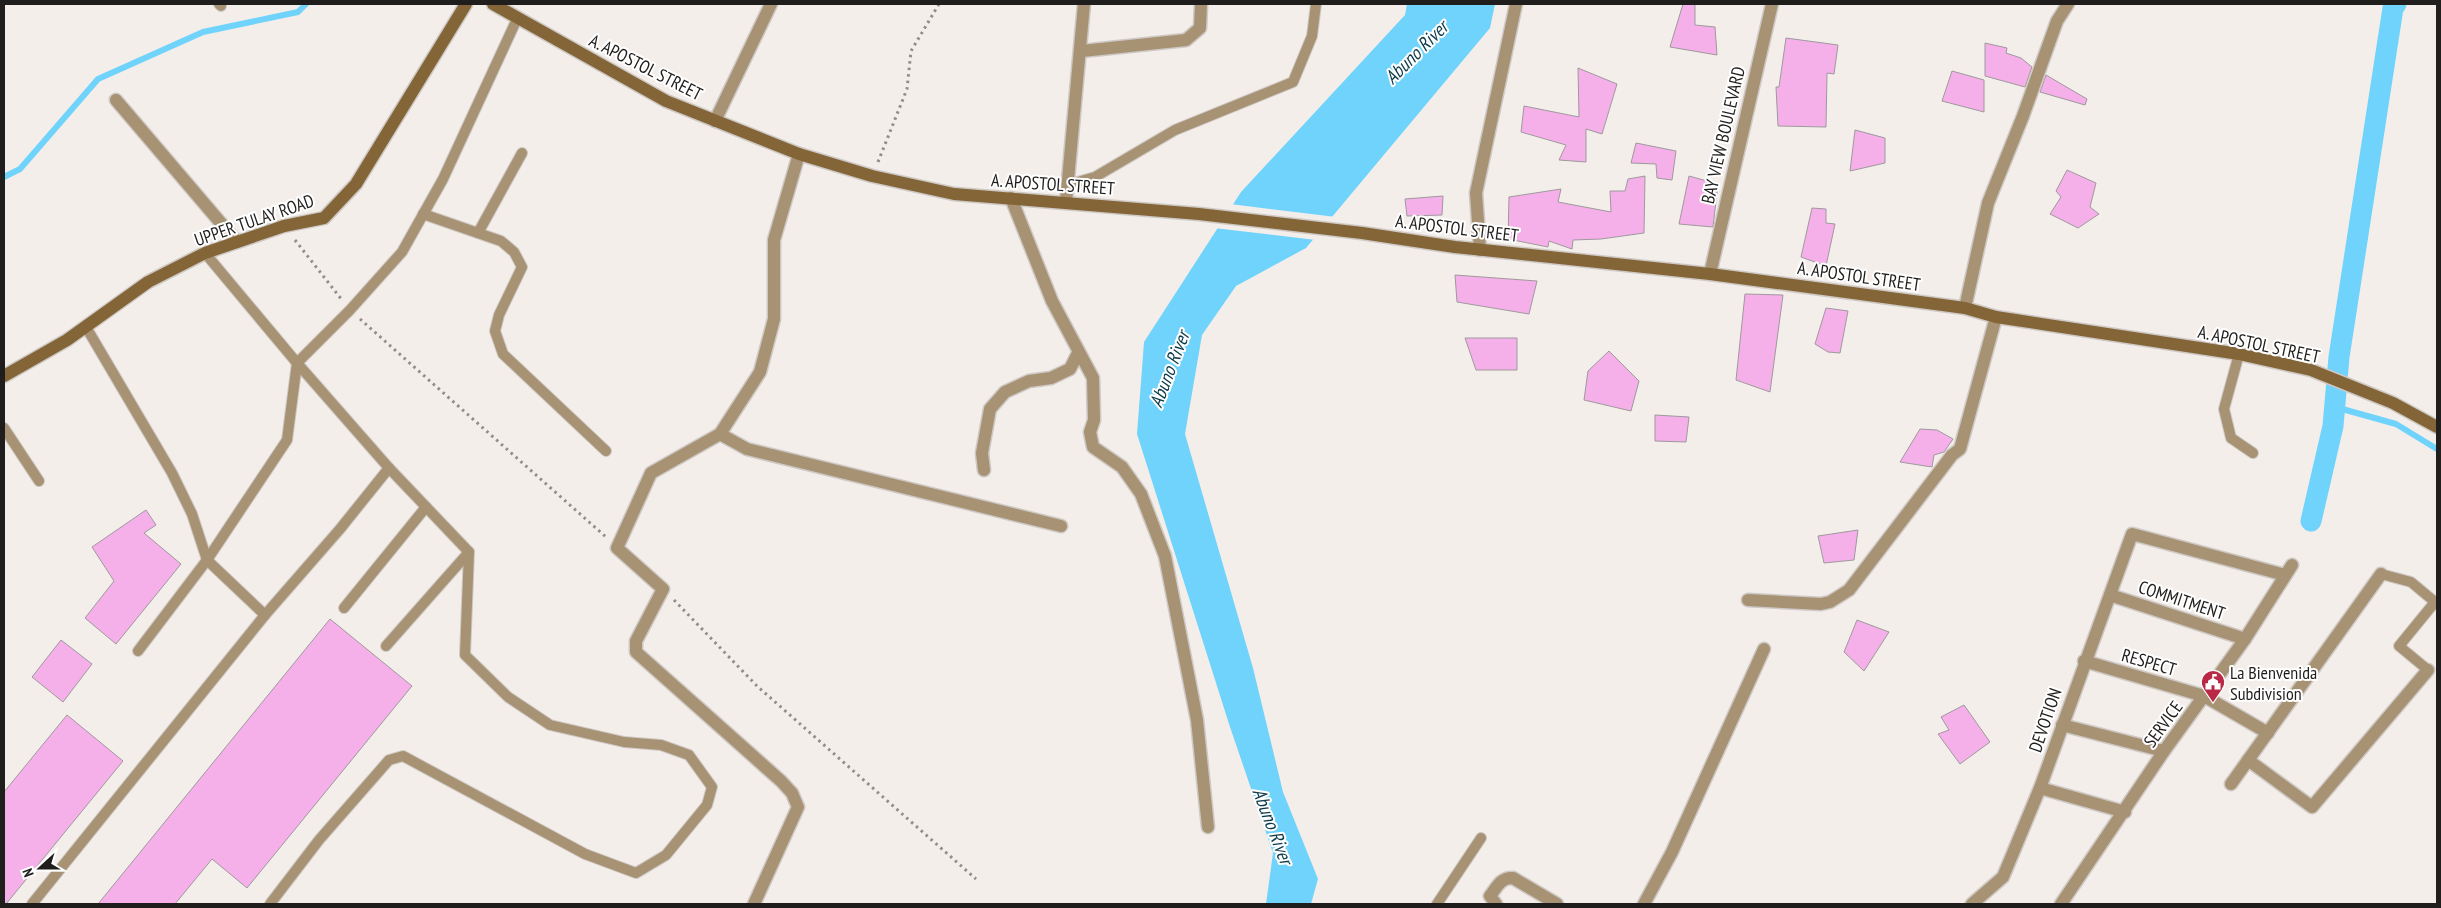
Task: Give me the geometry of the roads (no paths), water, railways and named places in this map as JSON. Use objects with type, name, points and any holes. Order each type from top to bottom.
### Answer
[{"type":"street","name":"UPPER TULAY ROAD","points":[[4,376],[67,340],[148,282],[205,253],[284,226],[324,218],[356,184],[466,4]]},
{"type":"street","name":"A. APOSTOL STREET","points":[[494,4],[517,19],[666,102],[799,154],[872,176],[954,194],[1199,214],[1362,233],[1480,250],[1710,274],[1965,308],[1996,317],[2238,354],[2320,374],[2393,403],[2437,427]]},
{"type":"street","points":[[715,121],[771,4]]},
{"type":"street","points":[[1066,202],[1082,51],[1084,4]]},
{"type":"street","points":[[1082,51],[1186,40],[1200,28],[1201,4]]},
{"type":"street","points":[[1480,250],[1476,193],[1516,4]]},
{"type":"street","name":"BAY VIEW BOULEVARD","points":[[1710,274],[1772,4]]},
{"type":"street","points":[[1965,308],[1988,203],[2023,116],[2057,22],[2068,4]]},
{"type":"street","points":[[116,100],[236,242]]},
{"type":"street","points":[[754,904],[798,807],[792,793],[781,781],[636,652],[636,641],[663,589],[617,548],[651,473],[720,434],[760,372],[774,319],[774,240],[799,154]]},
{"type":"street","points":[[1011,198],[1052,301],[1093,378],[1094,420],[1090,432],[1094,447],[1122,467],[1141,494],[1165,556],[1197,720],[1208,827]]},
{"type":"street","points":[[1748,600],[1821,604],[1830,602],[1849,590],[1952,455],[1960,449],[1996,317]]},
{"type":"street","points":[[984,470],[982,453],[990,409],[1005,392],[1029,381],[1051,378],[1070,369],[1078,353]]},
{"type":"street","points":[[720,434],[747,449],[1061,526]]},
{"type":"street","name":"SERVICE","points":[[2061,904],[2125,812],[2164,751],[2245,638],[2288,570],[2132,534]]},
{"type":"street","name":"DEVOTION","points":[[1972,904],[2003,877],[2040,788],[2084,661],[2132,534]]},
{"type":"street","points":[[2231,784],[2382,574]]},
{"type":"street","name":"COMMITMENT","points":[[2110,596],[2245,638]]},
{"type":"street","points":[[1644,904],[1672,852],[1764,649]]},
{"type":"street","name":"RESPECT","points":[[2084,661],[2204,696],[2268,733]]},
{"type":"street","points":[[2248,760],[2312,808],[2428,670]]},
{"type":"street","points":[[2062,725],[2164,751]]},
{"type":"street","points":[[2040,788],[2125,812]]},
{"type":"street","points":[[1496,904],[1490,896],[1501,881],[1506,878],[1513,878],[1557,904]]},
{"type":"lane","points":[[1067,185],[1094,177],[1175,130],[1293,82],[1312,36],[1316,4]]},
{"type":"lane","points":[[138,650],[207,560],[287,440],[296,363],[350,310],[402,252],[443,180],[517,19]]},
{"type":"lane","points":[[478,233],[522,153]]},
{"type":"lane","points":[[423,214],[501,241],[514,252],[522,267],[500,315],[495,331],[503,354],[606,452]]},
{"type":"lane","points":[[205,253],[296,363],[389,468],[470,552],[465,655],[508,697],[550,725],[624,742],[661,745],[689,756],[712,787],[707,805],[666,855],[636,873],[585,854],[403,756],[389,760],[379,770],[319,840],[270,904]]},
{"type":"lane","points":[[86,327],[172,473],[192,514],[207,560],[264,614]]},
{"type":"lane","points":[[2238,354],[2224,409],[2231,438],[2253,453]]},
{"type":"lane","points":[[4,428],[39,481]]},
{"type":"lane","points":[[32,904],[264,614],[340,529],[389,468]]},
{"type":"lane","points":[[344,608],[426,506]]},
{"type":"lane","points":[[386,646],[470,552]]},
{"type":"lane","points":[[2382,574],[2411,582],[2435,602],[2399,646],[2428,670]]},
{"type":"lane","points":[[1437,904],[1482,838]]},
{"type":"water","name":"Abuno River","points":[[1407,4],[1495,4],[1490,28],[1306,248],[1236,286],[1202,335],[1185,434],[1253,668],[1283,792],[1318,879],[1311,904],[1266,904],[1273,853],[1230,727],[1137,434],[1144,342],[1241,192],[1405,15]]},
{"type":"waterway","points":[[4,177],[20,169],[98,79],[203,32],[298,12],[306,4]]},
{"type":"waterway","points":[[2311,521],[2333,426],[2339,357],[2393,8],[2396,4]]},
{"type":"waterway","points":[[2335,407],[2396,424],[2437,449]]},
{"type":"place","name":"La Bienvenida Subdivision","points":[[2213,703]]}]
